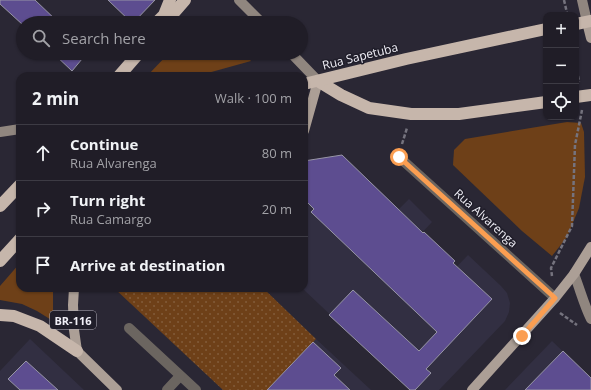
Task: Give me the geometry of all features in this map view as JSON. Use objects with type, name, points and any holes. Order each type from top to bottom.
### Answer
[{"type":"highway","points":[[163,16],[170,0]]},
{"type":"highway","points":[[171,16],[185,0]]},
{"type":"highway","name":"Rua Sapetuba","points":[[318,81],[406,59],[543,31]]},
{"type":"highway","points":[[122,72],[133,60]]},
{"type":"highway","points":[[308,83],[318,81]]},
{"type":"highway","name":"Rua Sapetuba","points":[[318,81],[341,95],[369,108],[411,114],[459,114],[543,102]]},
{"type":"highway","points":[[0,206],[16,189]]},
{"type":"highway","points":[[0,261],[16,243]]},
{"type":"highway","points":[[0,314],[14,316],[40,326],[77,351]]},
{"type":"main road","points":[[239,0],[255,16]]},
{"type":"main road","points":[[582,0],[585,23],[591,38]]},
{"type":"main road","points":[[298,60],[318,81],[308,117]]},
{"type":"main road","points":[[0,132],[16,130]]},
{"type":"main road","points":[[472,390],[555,298],[574,274],[591,247]]},
{"type":"main road","points":[[574,274],[591,319]]},
{"type":"main road","name":"BR-116","points":[[74,292],[74,324],[77,351]]},
{"type":"main road","points":[[77,351],[117,390]]},
{"type":"street","name":"Rua Alvarenga","points":[[399,157],[555,298]]},
{"type":"street","points":[[129,328],[196,390]]},
{"type":"street","points":[[167,390],[180,376]]},
{"type":"path","points":[[564,0],[566,12]]},
{"type":"path","points":[[555,298],[551,268],[572,226],[574,145],[583,104],[583,96]]},
{"type":"path","points":[[399,157],[411,114]]},
{"type":"shaded area","points":[[162,60],[251,61],[211,72],[151,72]]},
{"type":"shaded area","points":[[567,122],[581,123],[584,132],[585,177],[579,208],[567,237],[552,256],[522,231],[453,165],[454,150],[465,139]]},
{"type":"shaded area","points":[[342,155],[399,209],[409,199],[432,222],[385,272],[420,305],[468,255],[507,293],[510,303],[509,312],[505,321],[439,390],[410,390],[306,292],[308,292],[308,160]]},
{"type":"shaded area","points":[[16,268],[16,292],[53,292],[53,321],[22,304],[0,300],[0,286]]},
{"type":"shaded area","points":[[118,292],[267,292],[316,339],[267,390],[223,390]]},
{"type":"shaded area","points":[[30,339],[84,390],[0,390],[0,371]]},
{"type":"shaded area","points":[[316,339],[371,390],[267,390]]},
{"type":"shaded area","points":[[552,341],[591,378],[591,390],[505,390]]},
{"type":"building","points":[[0,0],[35,0],[52,16],[16,16],[16,19],[0,4]]},
{"type":"building","points":[[108,0],[155,0],[140,16],[125,16]]},
{"type":"building","points":[[60,60],[81,60],[72,71]]},
{"type":"building","points":[[342,155],[423,233],[424,232],[455,261],[453,263],[492,299],[426,369],[431,373],[415,390],[410,390],[329,315],[353,290],[419,351],[437,332],[311,212],[314,209],[308,203],[308,160]]},
{"type":"building","points":[[313,342],[341,368],[334,375],[350,390],[267,390]]},
{"type":"building","points":[[563,351],[591,378],[591,390],[525,390]]},
{"type":"building","points":[[26,361],[58,390],[20,390],[8,379]]},
{"type":"route","points":[[399,157],[555,298],[522,336]]}]
